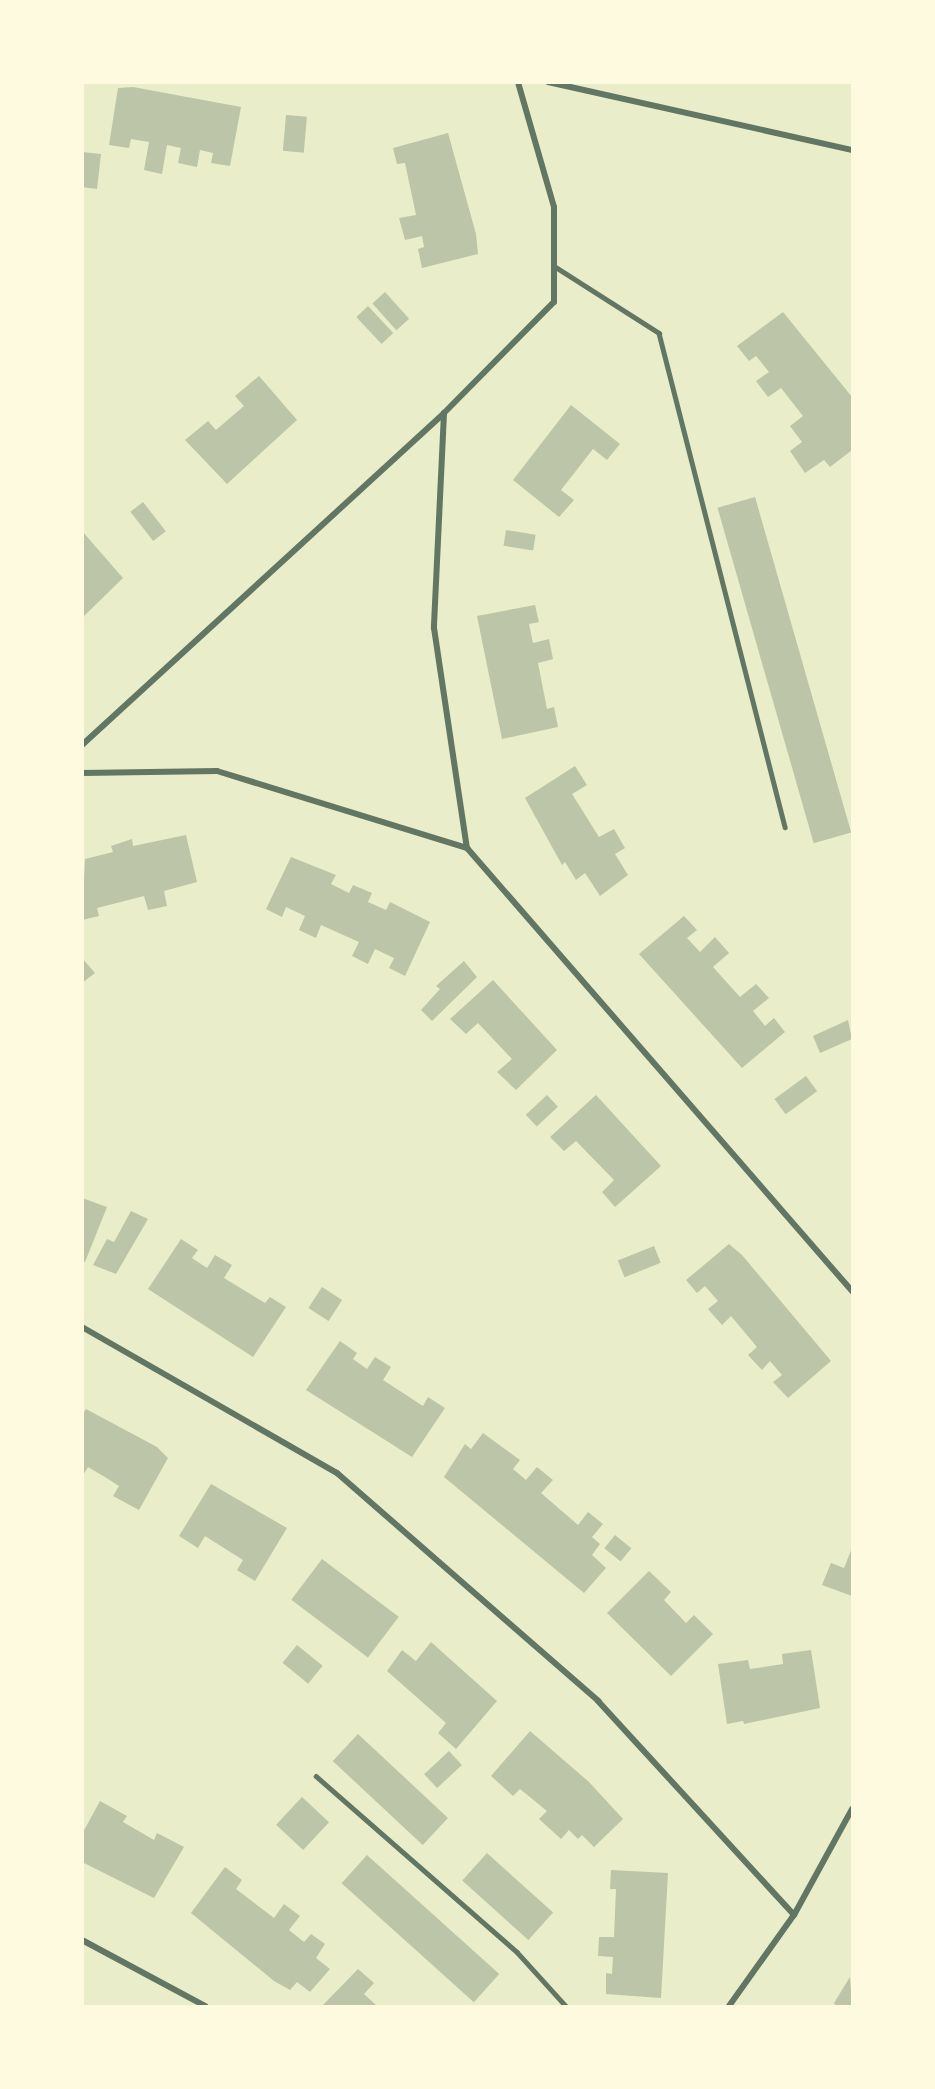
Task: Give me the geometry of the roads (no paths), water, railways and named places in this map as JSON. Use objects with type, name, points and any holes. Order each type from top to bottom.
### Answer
[{"type":"street","points":[[82,745],[444,413],[554,302],[554,207],[518,82]]},
{"type":"street","points":[[548,82],[852,150]]},
{"type":"street","points":[[444,413],[435,627],[467,848]]},
{"type":"street","points":[[82,773],[217,771],[467,848],[852,1291]]},
{"type":"street","points":[[82,1327],[337,1473],[598,1701],[794,1915]]},
{"type":"street","points":[[729,2007],[794,1915],[852,1809]]},
{"type":"street","points":[[82,1940],[205,2007]]},
{"type":"lane","points":[[554,266],[659,333],[785,827]]},
{"type":"lane","points":[[316,1776],[517,1952],[566,2007]]}]
